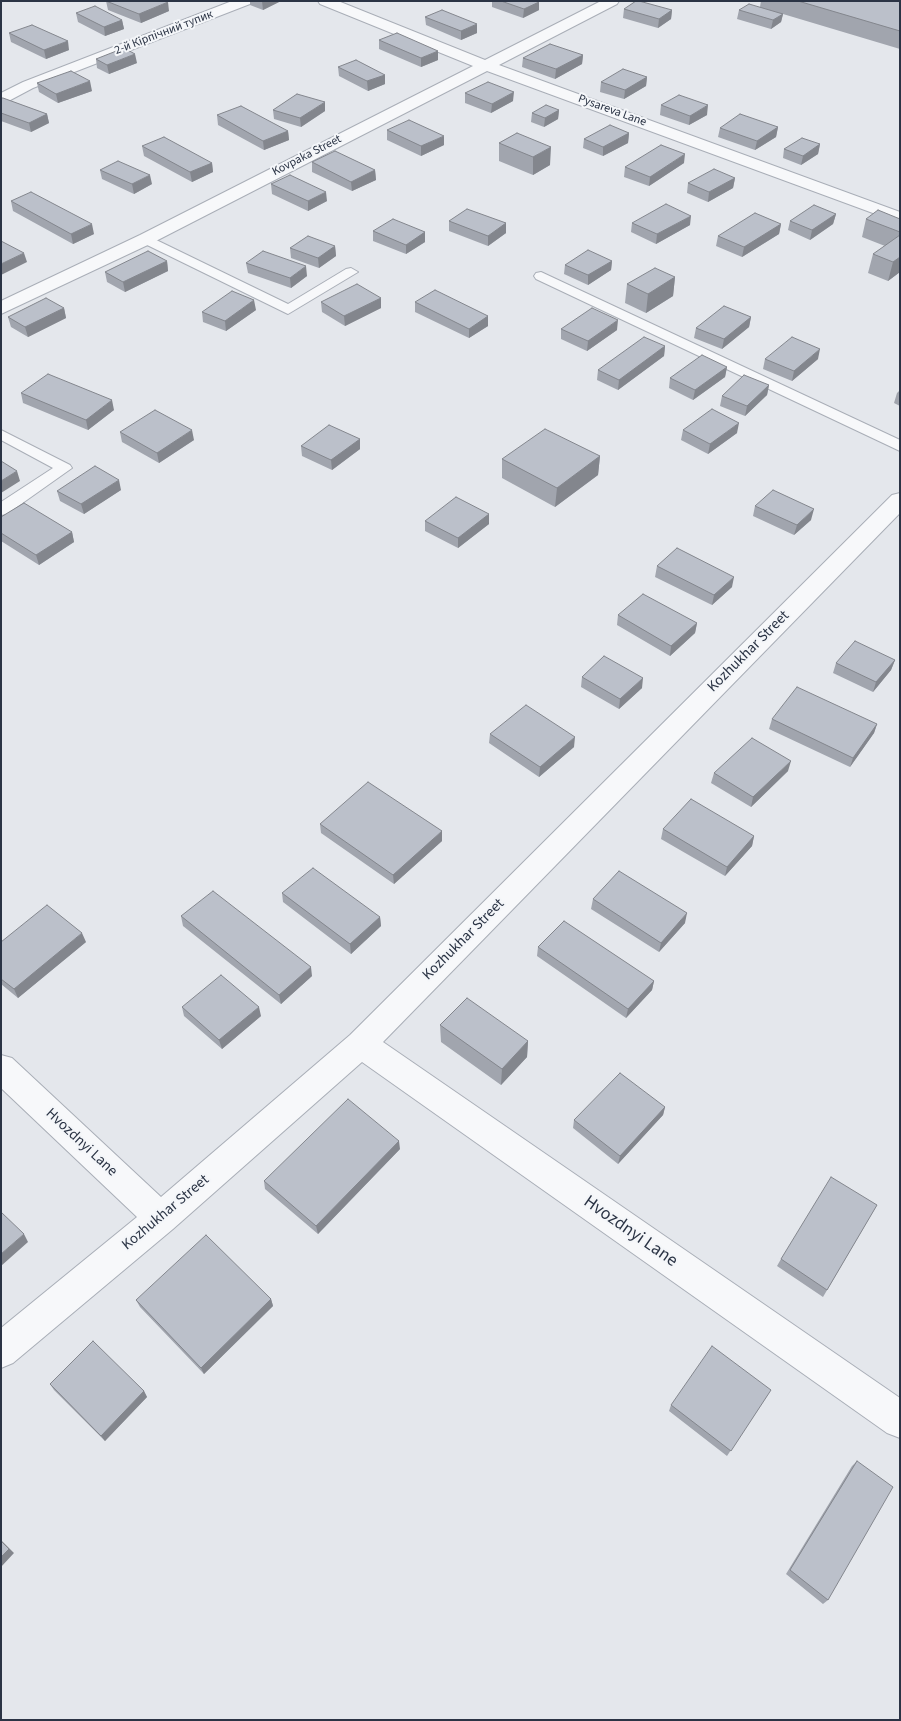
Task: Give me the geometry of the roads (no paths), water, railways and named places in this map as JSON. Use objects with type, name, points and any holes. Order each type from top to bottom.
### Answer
[{"type":"street","name":"2-й Кірпічний тупик","points":[[1,100],[28,85],[245,1]]},
{"type":"street","name":"Pysareva Lane","points":[[325,1],[485,64],[900,218]]},
{"type":"street","name":"Kovpaka Street","points":[[1,308],[146,239],[485,64],[612,1]]},
{"type":"street","name":"Kozhukhar Street","points":[[1,1351],[161,1218],[361,1044],[900,500]]},
{"type":"street","name":"Hvozdnyi Lane","points":[[361,1044],[900,1420]]},
{"type":"street","name":"Hvozdnyi Lane","points":[[1,1068],[161,1218]]},
{"type":"lane","points":[[146,239],[288,310],[351,272]]},
{"type":"lane","points":[[541,276],[900,446]]},
{"type":"lane","points":[[1,434],[64,468],[1,510]]}]
